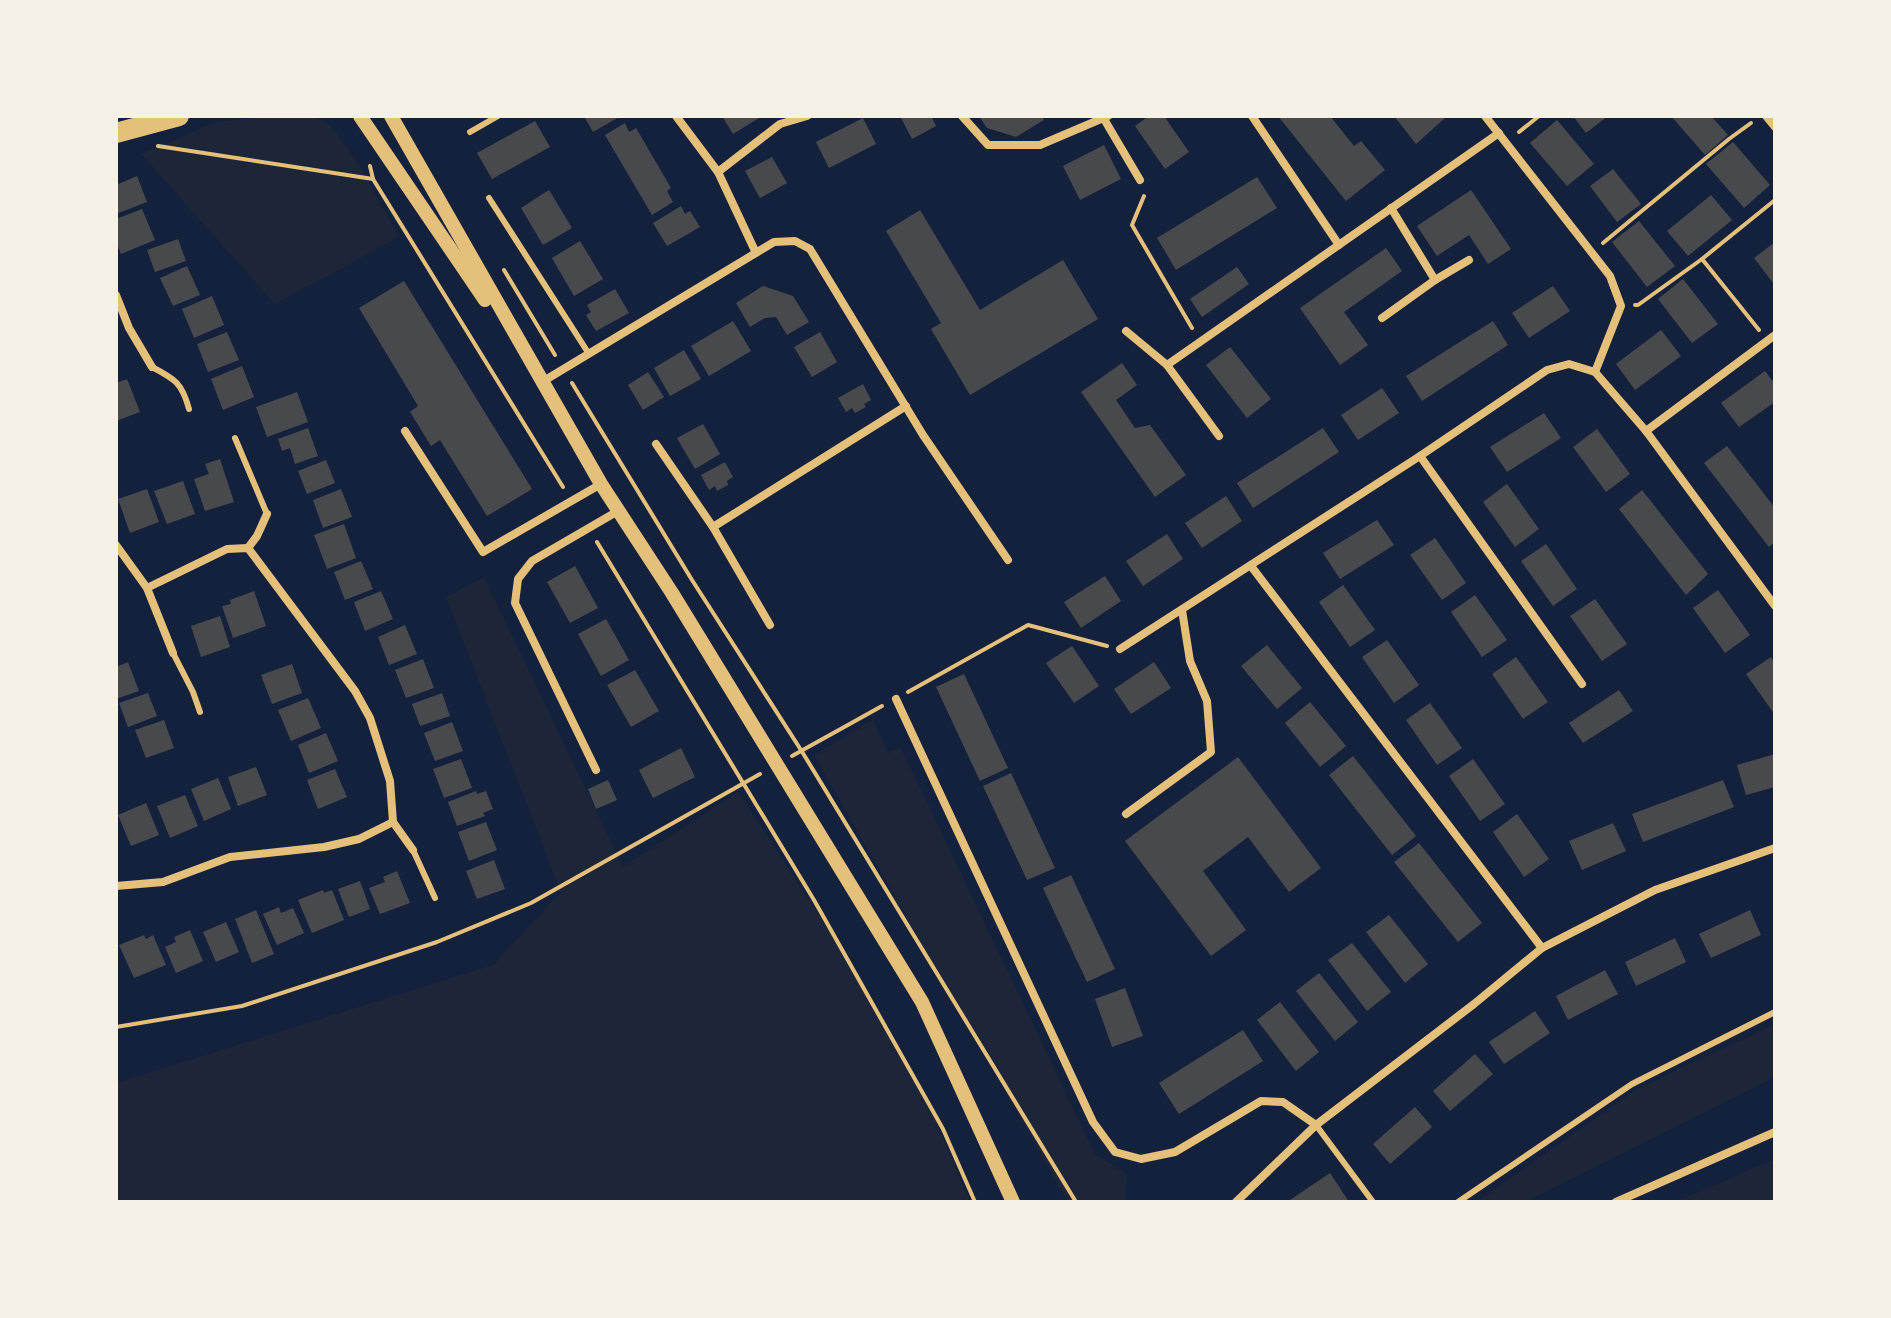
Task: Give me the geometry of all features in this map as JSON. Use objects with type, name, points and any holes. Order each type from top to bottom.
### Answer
[{"type":"main road","points":[[116,124],[140,116]]},
{"type":"main road","points":[[116,133],[179,116]]},
{"type":"street","points":[[360,116],[542,383]]},
{"type":"street","points":[[391,116],[601,484],[778,764],[922,1002],[1013,1202]]},
{"type":"street","points":[[676,116],[718,172],[756,253]]},
{"type":"street","points":[[718,172],[780,124],[807,116]]},
{"type":"street","points":[[962,116],[988,145],[1040,145],[1106,118],[1140,180]]},
{"type":"street","points":[[1252,116],[1339,245]]},
{"type":"street","points":[[1485,116],[1610,276],[1621,306],[1595,372]]},
{"type":"street","points":[[1766,116],[1775,127]]},
{"type":"street","points":[[1167,365],[1499,133]]},
{"type":"street","points":[[1391,208],[1435,280]]},
{"type":"street","points":[[542,383],[774,242],[795,241],[810,249],[906,406],[1008,560]]},
{"type":"street","points":[[1382,318],[1469,260]]},
{"type":"street","points":[[116,295],[129,328],[152,367]]},
{"type":"street","points":[[116,332],[129,328]]},
{"type":"street","points":[[1126,331],[1167,365],[1219,436]]},
{"type":"street","points":[[1646,431],[1775,335]]},
{"type":"street","points":[[1120,649],[1420,456],[1547,370],[1569,364],[1595,372],[1646,431],[1775,606]]},
{"type":"street","points":[[713,527],[906,406]]},
{"type":"street","points":[[405,431],[483,552],[601,484]]},
{"type":"street","points":[[656,444],[713,527],[770,625]]},
{"type":"street","points":[[1420,456],[1582,684]]},
{"type":"street","points":[[596,770],[515,603],[518,579],[532,561],[618,511]]},
{"type":"street","points":[[248,548],[267,514]]},
{"type":"street","points":[[116,545],[147,588],[173,653]]},
{"type":"street","points":[[147,588],[227,549],[248,548]]},
{"type":"street","points":[[248,548],[355,691],[370,718],[390,781],[393,822],[413,850]]},
{"type":"street","points":[[1251,566],[1542,948]]},
{"type":"street","points":[[1126,814],[1211,752],[1207,701],[1190,661],[1182,610]]},
{"type":"street","points":[[896,699],[1093,1122],[1115,1152],[1141,1159],[1175,1152],[1261,1101],[1283,1102],[1316,1125]]},
{"type":"street","points":[[116,886],[163,882],[230,857],[324,847],[359,839],[393,822]]},
{"type":"street","points":[[1236,1202],[1316,1125],[1542,948],[1655,890],[1775,848]]},
{"type":"street","points":[[1616,1202],[1775,1132]]},
{"type":"lane","points":[[470,132],[498,116]]},
{"type":"lane","points":[[489,198],[589,354]]},
{"type":"lane","points":[[152,367],[172,377],[184,390],[189,409]]},
{"type":"lane","points":[[235,438],[267,514]]},
{"type":"lane","points":[[173,653],[200,712]]},
{"type":"lane","points":[[413,850],[435,898]]},
{"type":"lane","points":[[1458,1202],[1632,1084],[1775,1012]]},
{"type":"lane","points":[[1316,1125],[1373,1202]]},
{"type":"path","points":[[1506,142],[1539,116]]},
{"type":"path","points":[[1592,253],[1744,128]]},
{"type":"path","points":[[146,144],[373,179]]},
{"type":"path","points":[[368,154],[373,179],[571,501]]},
{"type":"path","points":[[1140,180],[1147,188],[1132,225],[1200,342]]},
{"type":"path","points":[[1621,306],[1638,305],[1702,259],[1775,200]]},
{"type":"path","points":[[1702,259],[1753,322]]},
{"type":"path","points":[[502,267],[1076,1202]]},
{"type":"path","points":[[589,528],[814,900],[943,1129],[975,1202]]},
{"type":"path","points":[[116,1027],[242,1006],[437,942],[531,903],[1028,625],[1120,649]]},
{"type":"shaded area","points":[[274,116],[312,117],[332,128],[364,174],[399,237],[275,304],[141,154],[217,122]]},
{"type":"shaded area","points":[[484,577],[623,867],[738,792],[857,973],[933,1115],[970,1202],[116,1202],[116,1083],[493,965],[561,892],[446,597]]},
{"type":"shaded area","points":[[873,720],[888,753],[901,748],[1095,1154],[1127,1175],[1126,1202],[1068,1202],[814,755]]},
{"type":"shaded area","points":[[1775,1024],[1775,1077],[1525,1202],[1477,1202],[1635,1090]]},
{"type":"shaded area","points":[[1775,1159],[1775,1202],[1676,1202]]},
{"type":"building","points":[[584,116],[621,116],[593,132]]},
{"type":"building","points":[[722,116],[758,116],[759,118],[733,134]]},
{"type":"building","points":[[900,116],[931,116],[936,126],[912,139]]},
{"type":"building","points":[[979,116],[1042,116],[1044,120],[1016,137],[987,128]]},
{"type":"building","points":[[1149,116],[1164,116],[1189,152],[1165,169],[1135,126]]},
{"type":"building","points":[[1278,116],[1330,116],[1354,146],[1361,141],[1385,170],[1346,201]]},
{"type":"building","points":[[1394,116],[1443,116],[1445,118],[1416,144]]},
{"type":"building","points":[[1573,116],[1608,116],[1586,133]]},
{"type":"building","points":[[1671,116],[1711,116],[1728,135],[1705,155]]},
{"type":"building","points":[[863,118],[876,144],[829,168],[816,142]]},
{"type":"building","points":[[1557,120],[1594,164],[1567,186],[1530,143]]},
{"type":"building","points":[[535,121],[550,147],[492,179],[477,153]]},
{"type":"building","points":[[625,123],[629,132],[636,128],[671,188],[667,191],[673,202],[652,215],[605,135]]},
{"type":"building","points":[[1733,142],[1770,185],[1744,208],[1706,164]]},
{"type":"building","points":[[1104,145],[1121,179],[1080,200],[1063,166]]},
{"type":"building","points":[[772,157],[787,183],[760,198],[745,171]]},
{"type":"building","points":[[1613,169],[1641,204],[1617,222],[1590,186]]},
{"type":"building","points":[[137,176],[147,202],[116,214],[116,185]]},
{"type":"building","points":[[1257,177],[1277,208],[1176,270],[1157,238]]},
{"type":"building","points":[[549,190],[572,228],[543,245],[521,208]]},
{"type":"building","points":[[1471,190],[1511,249],[1488,264],[1469,235],[1437,256],[1417,226]]},
{"type":"building","points":[[1711,195],[1732,220],[1688,256],[1667,231]]},
{"type":"building","points":[[681,206],[685,214],[690,211],[700,227],[667,246],[653,223]]},
{"type":"building","points":[[142,209],[155,240],[121,254],[116,242],[116,219]]},
{"type":"building","points":[[920,210],[980,310],[1063,260],[1098,319],[970,395],[931,329],[941,323],[886,231]]},
{"type":"building","points":[[1639,221],[1675,266],[1647,287],[1612,242]]},
{"type":"building","points":[[178,239],[186,261],[155,272],[147,250]]},
{"type":"building","points":[[580,241],[603,279],[574,296],[552,258]]},
{"type":"building","points":[[1775,242],[1775,281],[1773,283],[1754,258]]},
{"type":"building","points":[[1386,248],[1402,271],[1344,312],[1368,345],[1340,365],[1300,308]]},
{"type":"building","points":[[187,266],[200,295],[173,306],[160,278]]},
{"type":"building","points":[[1237,267],[1249,284],[1202,317],[1190,299]]},
{"type":"building","points":[[1683,279],[1718,324],[1692,343],[1658,299]]},
{"type":"building","points":[[404,281],[532,489],[487,516],[440,440],[431,446],[410,412],[418,406],[359,308]]},
{"type":"building","points":[[763,286],[793,296],[809,322],[787,335],[776,317],[765,318],[750,327],[736,303]]},
{"type":"building","points":[[1553,286],[1570,311],[1529,338],[1512,313]]},
{"type":"building","points":[[615,289],[629,313],[596,331],[586,315],[591,312],[587,305]]},
{"type":"building","points":[[212,296],[224,325],[194,338],[182,309]]},
{"type":"building","points":[[733,321],[751,351],[709,376],[691,346]]},
{"type":"building","points":[[1493,321],[1508,345],[1422,401],[1406,376]]},
{"type":"building","points":[[1661,330],[1681,356],[1635,390],[1616,364]]},
{"type":"building","points":[[227,332],[239,360],[208,372],[197,344]]},
{"type":"building","points":[[820,332],[837,362],[812,377],[794,347]]},
{"type":"building","points":[[1230,347],[1271,399],[1247,418],[1206,365]]},
{"type":"building","points":[[684,350],[701,379],[670,396],[654,368]]},
{"type":"building","points":[[1122,363],[1137,385],[1116,400],[1135,428],[1150,425],[1186,475],[1155,497],[1081,392]]},
{"type":"building","points":[[242,366],[254,397],[223,410],[211,379]]},
{"type":"building","points":[[1765,371],[1775,384],[1775,402],[1739,427],[1721,403]]},
{"type":"building","points":[[648,372],[664,397],[643,410],[628,385]]},
{"type":"building","points":[[127,379],[140,412],[116,421],[116,383]]},
{"type":"building","points":[[863,384],[871,400],[855,413],[852,408],[846,412],[838,398]]},
{"type":"building","points":[[1382,388],[1399,413],[1358,440],[1341,415]]},
{"type":"building","points":[[297,392],[308,422],[267,437],[256,407]]},
{"type":"building","points":[[1544,413],[1561,438],[1507,472],[1490,447]]},
{"type":"building","points":[[703,424],[720,454],[695,469],[677,438]]},
{"type":"building","points":[[308,428],[318,456],[295,464],[290,448],[282,451],[278,439]]},
{"type":"building","points":[[1323,428],[1339,452],[1253,508],[1237,483]]},
{"type":"building","points":[[1597,429],[1630,474],[1606,492],[1573,447]]},
{"type":"building","points":[[1727,446],[1775,508],[1775,542],[1769,547],[1704,463]]},
{"type":"building","points":[[220,459],[234,502],[205,511],[194,479],[209,474],[205,464]]},
{"type":"building","points":[[326,460],[335,483],[307,494],[298,471]]},
{"type":"building","points":[[725,462],[733,477],[727,481],[728,485],[717,491],[715,486],[709,490],[701,475]]},
{"type":"building","points":[[183,481],[195,514],[167,524],[154,491]]},
{"type":"building","points":[[1507,484],[1539,529],[1515,547],[1483,502]]},
{"type":"building","points":[[147,489],[159,522],[130,533],[118,499]]},
{"type":"building","points":[[341,489],[352,517],[323,528],[313,500]]},
{"type":"building","points":[[1642,490],[1708,574],[1686,595],[1619,509]]},
{"type":"building","points":[[1226,496],[1242,521],[1202,548],[1185,523]]},
{"type":"building","points":[[1377,520],[1394,545],[1340,579],[1323,553]]},
{"type":"building","points":[[344,524],[356,558],[327,569],[314,535]]},
{"type":"building","points":[[1167,534],[1183,559],[1143,586],[1126,561]]},
{"type":"building","points":[[1435,538],[1466,583],[1442,600],[1410,555]]},
{"type":"building","points":[[1546,544],[1577,589],[1553,606],[1521,561]]},
{"type":"building","points":[[361,561],[373,589],[345,600],[334,572]]},
{"type":"building","points":[[575,566],[598,608],[570,623],[547,582]]},
{"type":"building","points":[[1105,576],[1121,601],[1081,628],[1064,602]]},
{"type":"building","points":[[1343,585],[1375,630],[1350,647],[1319,602]]},
{"type":"building","points":[[1718,590],[1750,635],[1725,653],[1693,608]]},
{"type":"building","points":[[254,591],[266,626],[233,638],[222,606]]},
{"type":"building","points":[[381,591],[393,619],[365,631],[354,602]]},
{"type":"building","points":[[1475,595],[1507,640],[1482,657],[1451,612]]},
{"type":"building","points":[[1595,599],[1627,644],[1602,661],[1570,616]]},
{"type":"building","points":[[220,616],[230,647],[201,657],[191,626]]},
{"type":"building","points":[[606,619],[629,660],[601,676],[578,634]]},
{"type":"building","points":[[405,625],[417,654],[389,665],[378,637]]},
{"type":"building","points":[[1387,640],[1419,685],[1394,703],[1362,657]]},
{"type":"building","points":[[1267,645],[1302,688],[1277,709],[1241,666]]},
{"type":"building","points":[[1072,646],[1099,686],[1074,703],[1046,663]]},
{"type":"building","points":[[1516,657],[1548,702],[1523,719],[1492,674]]},
{"type":"building","points":[[1771,657],[1775,663],[1775,715],[1746,674]]},
{"type":"building","points":[[423,659],[434,688],[406,698],[395,670]]},
{"type":"building","points":[[128,662],[139,691],[116,699],[116,667]]},
{"type":"building","points":[[1154,662],[1171,688],[1131,714],[1114,689]]},
{"type":"building","points":[[292,664],[302,693],[272,704],[261,675]]},
{"type":"building","points":[[635,670],[659,711],[631,727],[607,685]]},
{"type":"building","points":[[964,674],[1008,768],[980,781],[936,687]]},
{"type":"building","points":[[1619,690],[1633,711],[1583,743],[1569,723]]},
{"type":"building","points":[[148,693],[157,716],[128,727],[119,703]]},
{"type":"building","points":[[442,693],[450,716],[420,726],[412,704]]},
{"type":"building","points":[[308,698],[321,728],[291,741],[278,710]]},
{"type":"building","points":[[1310,702],[1346,746],[1320,767],[1285,723]]},
{"type":"building","points":[[1430,703],[1462,748],[1437,765],[1406,720]]},
{"type":"building","points":[[164,720],[174,748],[146,758],[135,730]]},
{"type":"building","points":[[452,722],[463,751],[435,761],[424,733]]},
{"type":"building","points":[[326,733],[338,761],[309,773],[298,745]]},
{"type":"building","points":[[681,748],[695,777],[653,798],[639,770]]},
{"type":"building","points":[[1775,754],[1775,787],[1746,795],[1737,765]]},
{"type":"building","points":[[1353,756],[1416,836],[1392,855],[1329,775]]},
{"type":"building","points":[[1238,757],[1321,868],[1289,892],[1248,837],[1203,871],[1246,930],[1211,956],[1125,841]]},
{"type":"building","points":[[461,759],[472,788],[444,798],[433,769]]},
{"type":"building","points":[[1473,759],[1505,804],[1480,821],[1449,776]]},
{"type":"building","points":[[256,767],[267,795],[238,806],[228,777]]},
{"type":"building","points":[[335,769],[347,797],[318,809],[307,780]]},
{"type":"building","points":[[1011,773],[1055,868],[1027,880],[983,786]]},
{"type":"building","points":[[218,778],[231,809],[204,821],[191,789]]},
{"type":"building","points":[[608,780],[617,800],[596,809],[588,789]]},
{"type":"building","points":[[1723,780],[1734,807],[1643,842],[1632,814]]},
{"type":"building","points":[[476,791],[477,794],[486,791],[493,809],[483,813],[485,816],[457,826],[448,802]]},
{"type":"building","points":[[185,795],[198,826],[170,838],[157,806]]},
{"type":"building","points":[[146,803],[159,835],[131,846],[118,815]]},
{"type":"building","points":[[1517,814],[1549,859],[1524,877],[1493,832]]},
{"type":"building","points":[[486,822],[497,850],[469,861],[458,832]]},
{"type":"building","points":[[1613,823],[1626,851],[1582,870],[1569,841]]},
{"type":"building","points":[[1419,843],[1482,923],[1458,942],[1394,862]]},
{"type":"building","points":[[494,860],[505,889],[477,899],[466,871]]},
{"type":"building","points":[[397,871],[410,903],[380,914],[369,888],[385,882],[383,877]]},
{"type":"building","points":[[1071,875],[1115,969],[1087,982],[1043,888]]},
{"type":"building","points":[[360,881],[370,909],[349,917],[338,889]]},
{"type":"building","points":[[323,890],[324,893],[332,890],[344,920],[312,933],[298,900]]},
{"type":"building","points":[[279,907],[281,913],[293,908],[304,933],[277,945],[263,914]]},
{"type":"building","points":[[256,910],[274,954],[252,963],[235,919]]},
{"type":"building","points":[[1750,910],[1761,935],[1711,958],[1699,934]]},
{"type":"building","points":[[1389,915],[1428,964],[1405,983],[1366,932]]},
{"type":"building","points":[[226,922],[239,952],[216,962],[203,932]]},
{"type":"building","points":[[190,930],[203,961],[176,973],[165,947],[176,942],[174,937]]},
{"type":"building","points":[[144,935],[146,939],[153,935],[166,965],[134,978],[119,945]]},
{"type":"building","points":[[1675,938],[1686,962],[1636,986],[1625,962]]},
{"type":"building","points":[[1352,943],[1391,992],[1367,1011],[1328,960]]},
{"type":"building","points":[[1605,970],[1618,994],[1568,1020],[1556,996]]},
{"type":"building","points":[[1319,973],[1358,1022],[1335,1041],[1296,991]]},
{"type":"building","points":[[1125,988],[1143,1036],[1112,1047],[1095,999]]},
{"type":"building","points":[[1280,1002],[1319,1052],[1296,1071],[1257,1020]]},
{"type":"building","points":[[1535,1011],[1550,1033],[1504,1064],[1489,1042]]},
{"type":"building","points":[[1243,1030],[1263,1061],[1179,1114],[1159,1083]]},
{"type":"building","points":[[1475,1054],[1493,1074],[1450,1111],[1433,1091]]},
{"type":"building","points":[[1415,1107],[1432,1127],[1390,1164],[1373,1144]]},
{"type":"building","points":[[1330,1173],[1349,1202],[1287,1202]]}]
